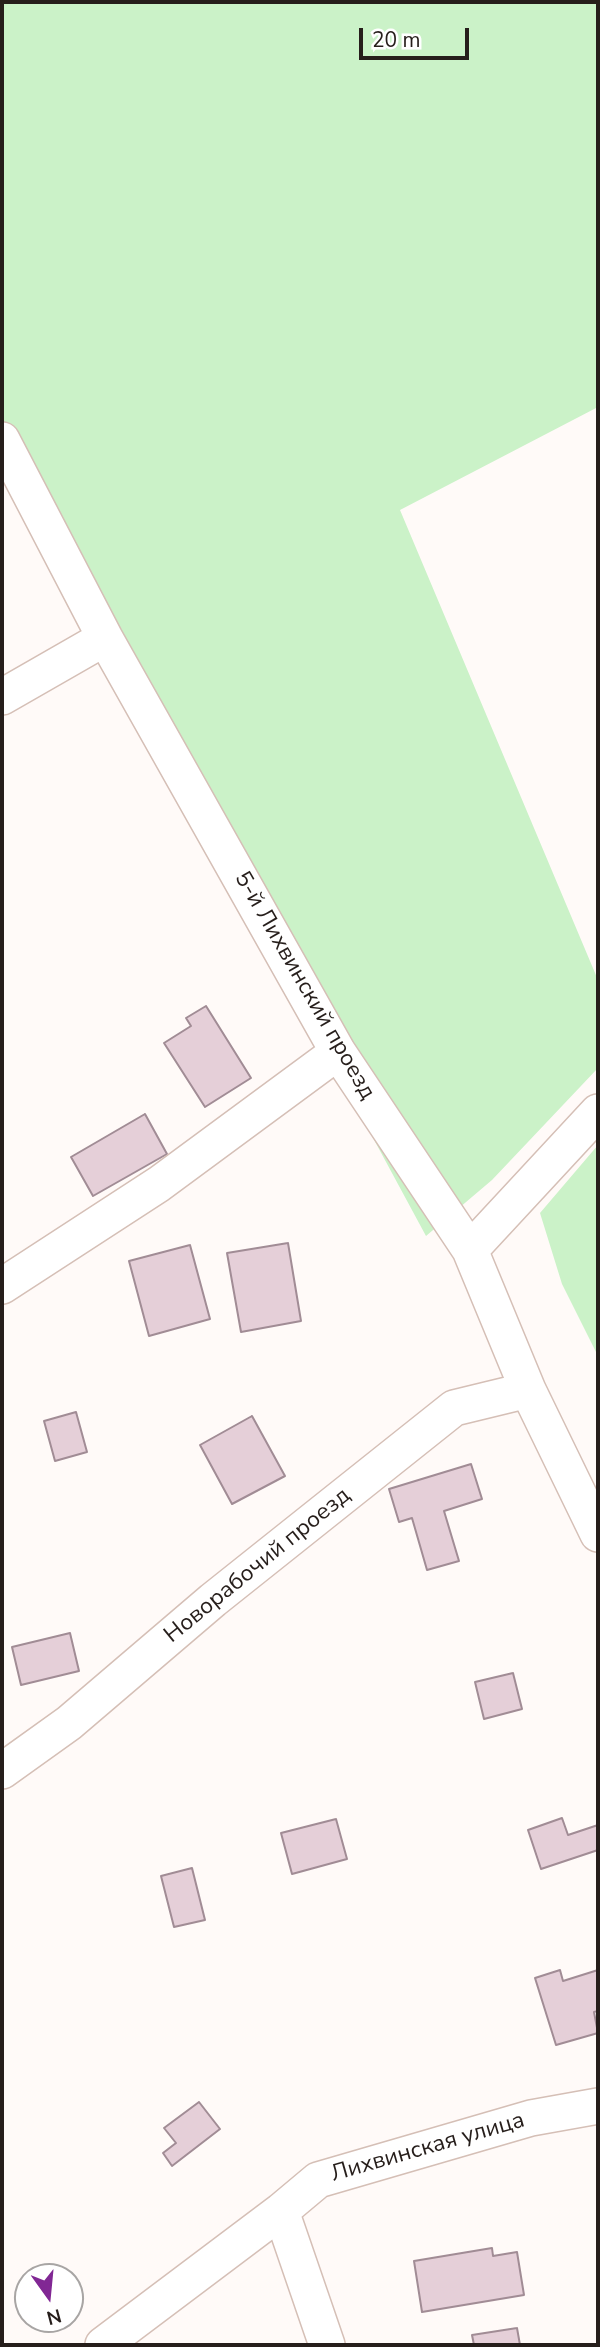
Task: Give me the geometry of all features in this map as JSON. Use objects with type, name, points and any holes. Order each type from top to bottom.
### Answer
[{"type":"street","name":"5-й Лихвинский проезд","points":[[2,440],[105,638],[338,1052],[470,1250],[528,1390],[598,1534]]},
{"type":"street","points":[[2,697],[105,638]]},
{"type":"street","points":[[2,1286],[159,1184],[338,1052]]},
{"type":"street","points":[[470,1250],[598,1112]]},
{"type":"street","name":"Новорабочий проезд","points":[[2,1771],[69,1723],[213,1600],[454,1408],[528,1390]]},
{"type":"street","name":"Лихвинская улица","points":[[103,2345],[318,2180],[531,2118],[598,2106]]},
{"type":"street","points":[[282,2210],[327,2345]]},
{"type":"green space","points":[[2,2],[598,2],[598,407],[400,510],[598,980],[598,1068],[492,1180],[426,1236],[298,999],[2,474]]},
{"type":"green space","points":[[598,1145],[598,1356],[562,1284],[540,1213]]},
{"type":"building","points":[[206,1006],[251,1078],[205,1107],[164,1043],[191,1026],[186,1018]]},
{"type":"building","points":[[145,1114],[167,1154],[93,1196],[71,1157]]},
{"type":"building","points":[[288,1243],[301,1321],[241,1332],[227,1253]]},
{"type":"building","points":[[190,1245],[210,1319],[149,1336],[129,1261]]},
{"type":"building","points":[[76,1412],[87,1452],[55,1461],[44,1421]]},
{"type":"building","points":[[252,1416],[285,1476],[232,1504],[200,1445]]},
{"type":"building","points":[[471,1464],[482,1499],[444,1511],[459,1561],[427,1570],[412,1518],[399,1522],[389,1489]]},
{"type":"building","points":[[70,1633],[79,1671],[21,1685],[12,1647]]},
{"type":"building","points":[[513,1673],[522,1709],[484,1719],[475,1682]]},
{"type":"building","points":[[562,1818],[568,1835],[598,1825],[598,1850],[541,1869],[528,1830]]},
{"type":"building","points":[[336,1819],[347,1859],[292,1874],[281,1833]]},
{"type":"building","points":[[192,1868],[205,1920],[174,1927],[161,1876]]},
{"type":"building","points":[[560,1970],[563,1981],[598,1970],[598,2011],[594,2012],[598,2033],[556,2045],[535,1978]]},
{"type":"building","points":[[199,2102],[220,2129],[172,2166],[163,2153],[176,2143],[164,2128]]},
{"type":"building","points":[[492,2248],[493,2256],[517,2252],[524,2295],[422,2312],[414,2261]]},
{"type":"building","points":[[517,2328],[520,2345],[474,2345],[472,2335]]}]
